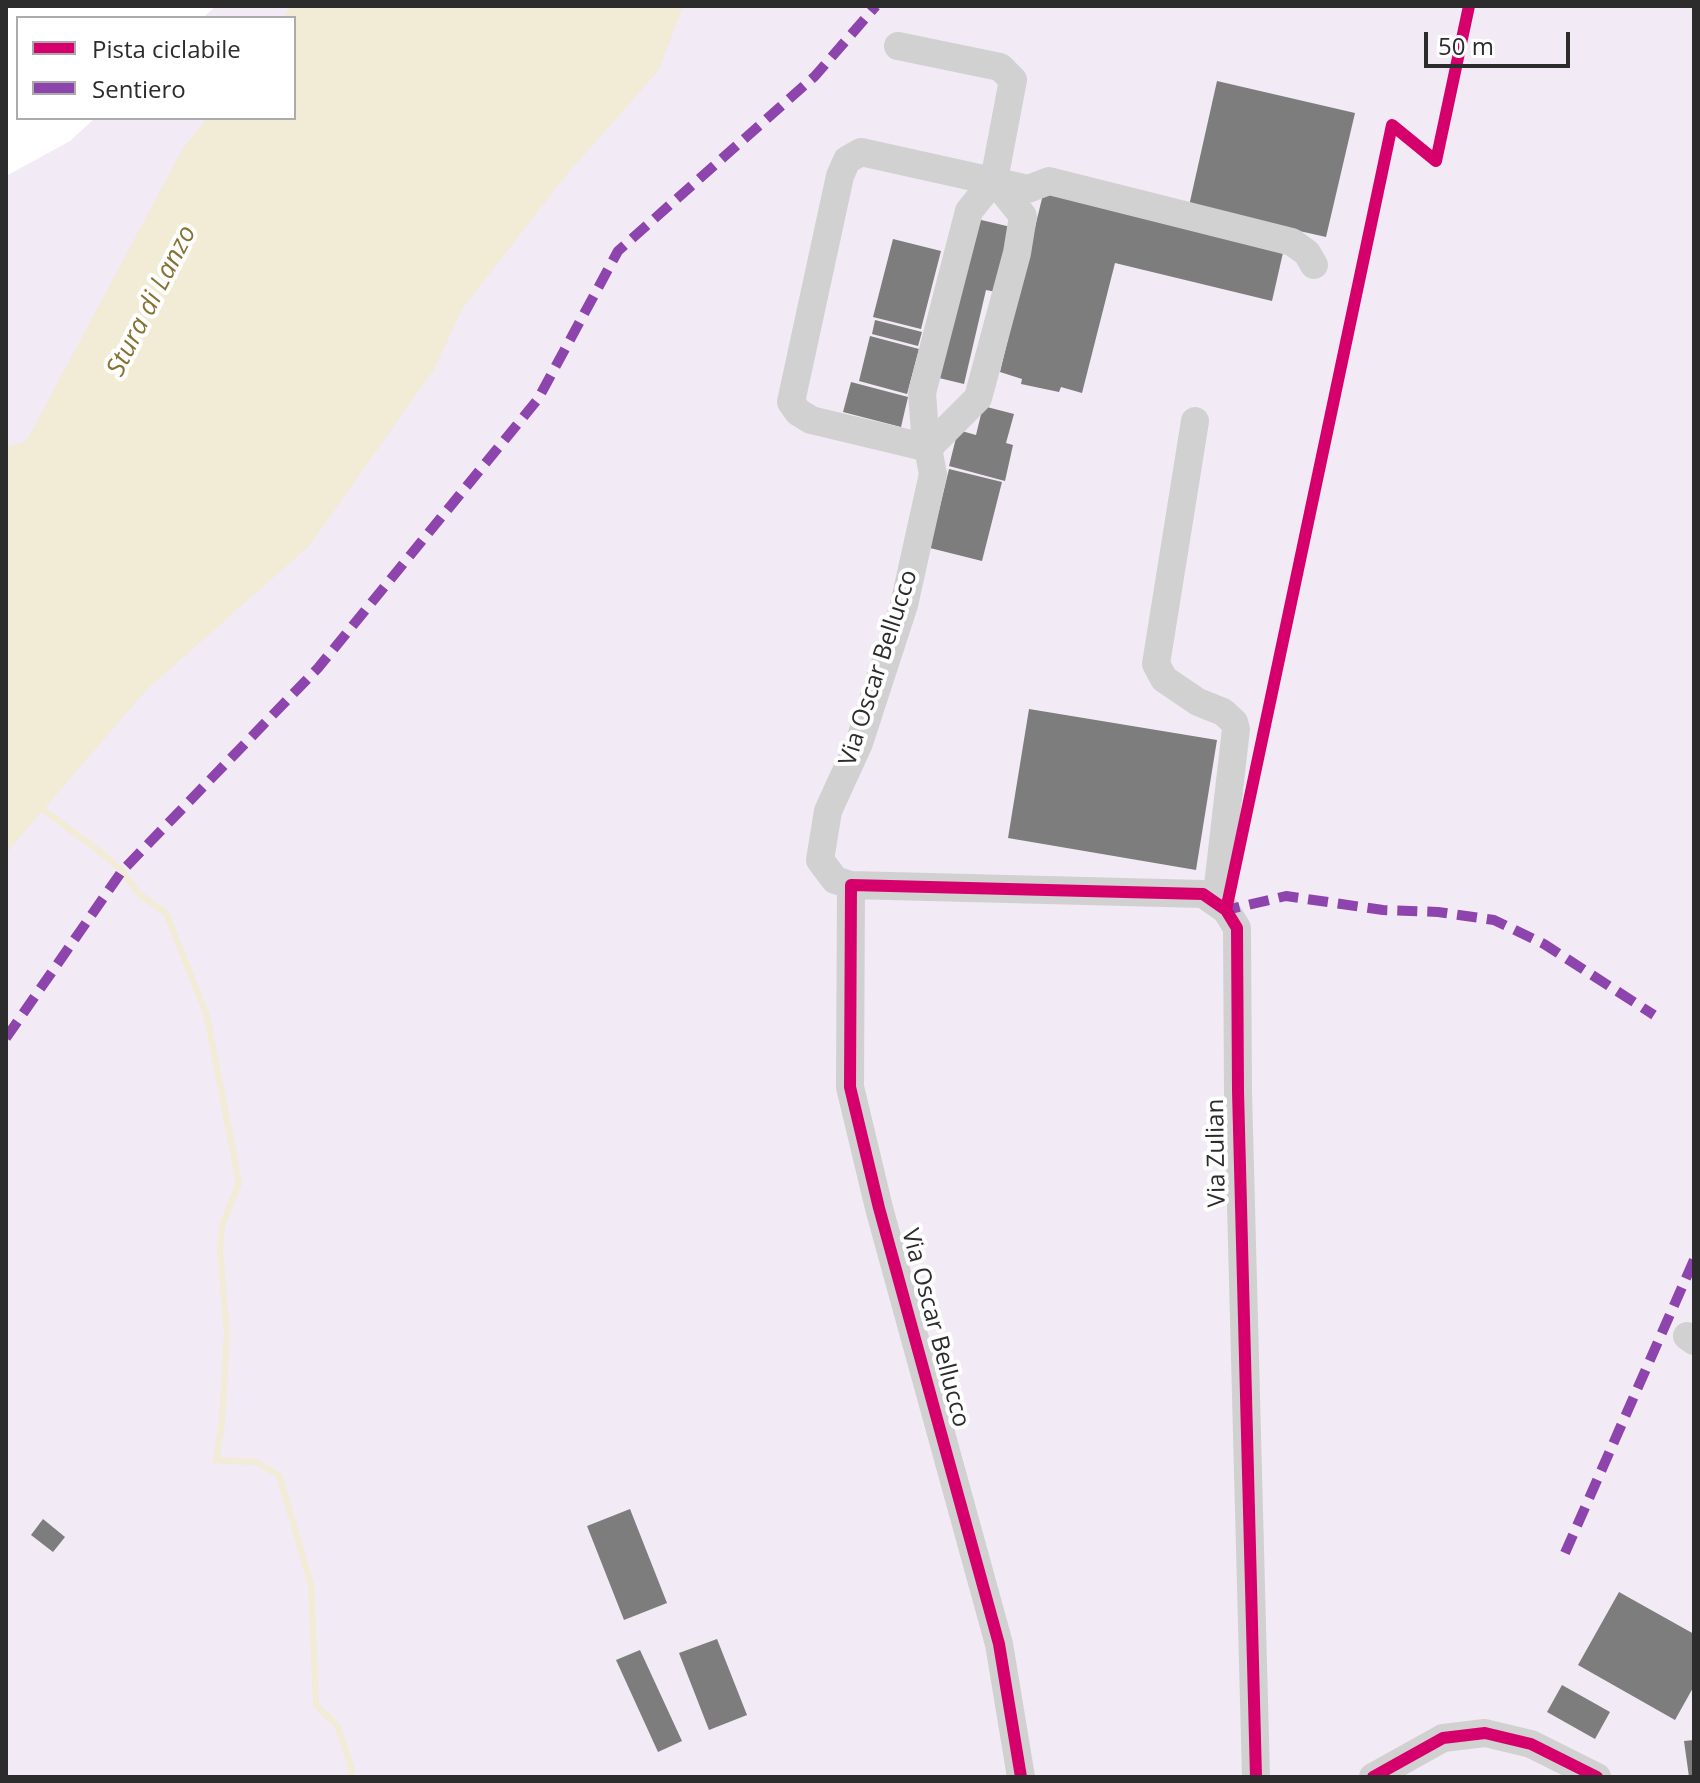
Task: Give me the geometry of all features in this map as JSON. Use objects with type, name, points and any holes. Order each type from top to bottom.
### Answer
[{"type":"street","points":[[898,46],[1000,67],[1013,80],[994,180],[1023,216],[1017,253],[978,398],[928,448],[811,420],[798,412],[791,402],[840,176],[847,160],[861,152],[994,180],[1028,189],[1049,181],[1292,242],[1307,253],[1314,265]]},
{"type":"street","name":"Via Oscar Bellucco","points":[[994,180],[969,211],[922,393],[933,474],[904,605],[859,743],[828,811],[820,860],[835,880],[851,885],[850,1087],[883,1223],[999,1644],[1021,1777]]},
{"type":"street","points":[[851,885],[1203,894],[1216,903],[1236,729],[1234,722],[1223,712],[1198,702],[1164,679],[1156,664],[1195,421]]},
{"type":"street","name":"Via Zulian","points":[[1216,903],[1226,910],[1237,928],[1238,1091],[1256,1777]]},
{"type":"street","points":[[1381,1774],[1443,1738],[1485,1733],[1531,1744],[1597,1777]]},
{"type":"shaded area","points":[[216,6],[1694,6],[1694,1777],[6,1777],[6,176],[70,141],[93,120],[296,120],[296,16],[205,16]]},
{"type":"water","name":"Stura di Lanzo","points":[[292,6],[683,6],[658,71],[566,175],[462,309],[434,369],[309,546],[147,689],[6,853],[6,448],[27,440],[182,150],[205,120],[296,120],[296,16],[284,16]]},
{"type":"building","points":[[1217,81],[1355,113],[1326,237],[1189,206]]},
{"type":"building","points":[[1045,186],[1285,244],[1272,301],[1115,263],[1082,393],[1061,387],[1059,392],[1021,384],[1022,379],[1000,372]]},
{"type":"building","points":[[977,219],[1011,227],[996,292],[986,290],[964,384],[939,378]]},
{"type":"building","points":[[893,239],[941,251],[921,329],[873,317]]},
{"type":"building","points":[[875,320],[922,332],[918,346],[872,334]]},
{"type":"building","points":[[870,336],[919,349],[907,394],[859,381]]},
{"type":"building","points":[[851,382],[908,397],[901,427],[843,412]]},
{"type":"building","points":[[983,406],[1014,414],[1006,443],[1013,445],[1005,481],[949,466],[958,430],[976,435]]},
{"type":"building","points":[[949,469],[1002,482],[982,561],[930,548]]},
{"type":"building","points":[[1029,709],[1217,740],[1196,870],[1008,838]]},
{"type":"building","points":[[630,1509],[667,1603],[624,1620],[587,1526]]},
{"type":"building","points":[[43,1519],[65,1537],[53,1552],[31,1535]]},
{"type":"building","points":[[1619,1592],[1694,1634],[1694,1686],[1675,1720],[1578,1665]]},
{"type":"building","points":[[717,1639],[747,1715],[709,1730],[679,1653]]},
{"type":"building","points":[[640,1650],[682,1741],[658,1752],[616,1660]]},
{"type":"building","points":[[1562,1685],[1610,1712],[1595,1739],[1547,1712]]},
{"type":"building","points":[[1694,1740],[1694,1777],[1689,1777],[1684,1741]]},
{"type":"waterway","points":[[36,804],[104,855],[122,871],[138,893],[166,913],[207,1016],[239,1183],[222,1226],[220,1251],[227,1332],[222,1423],[216,1460],[256,1462],[279,1475],[311,1585],[316,1705],[337,1725],[352,1770],[350,1777]]},
{"type":"marked path","points":[[6,1038],[122,871],[318,668],[538,399],[618,251],[815,76],[876,6]]},
{"type":"marked path","points":[[1227,904],[1226,910],[1286,896],[1383,910],[1438,912],[1494,920],[1544,944],[1654,1015]]},
{"type":"marked path","points":[[1565,1553],[1694,1260]]},
{"type":"cycle path","points":[[1226,910],[1392,125],[1436,161],[1469,6]]},
{"type":"cycle path","points":[[1021,1777],[999,1644],[879,1208],[850,1087],[851,885],[1203,894],[1226,910],[1237,928],[1238,1091],[1256,1777]]},
{"type":"cycle path","points":[[1373,1777],[1443,1738],[1485,1733],[1531,1744],[1597,1777]]}]
